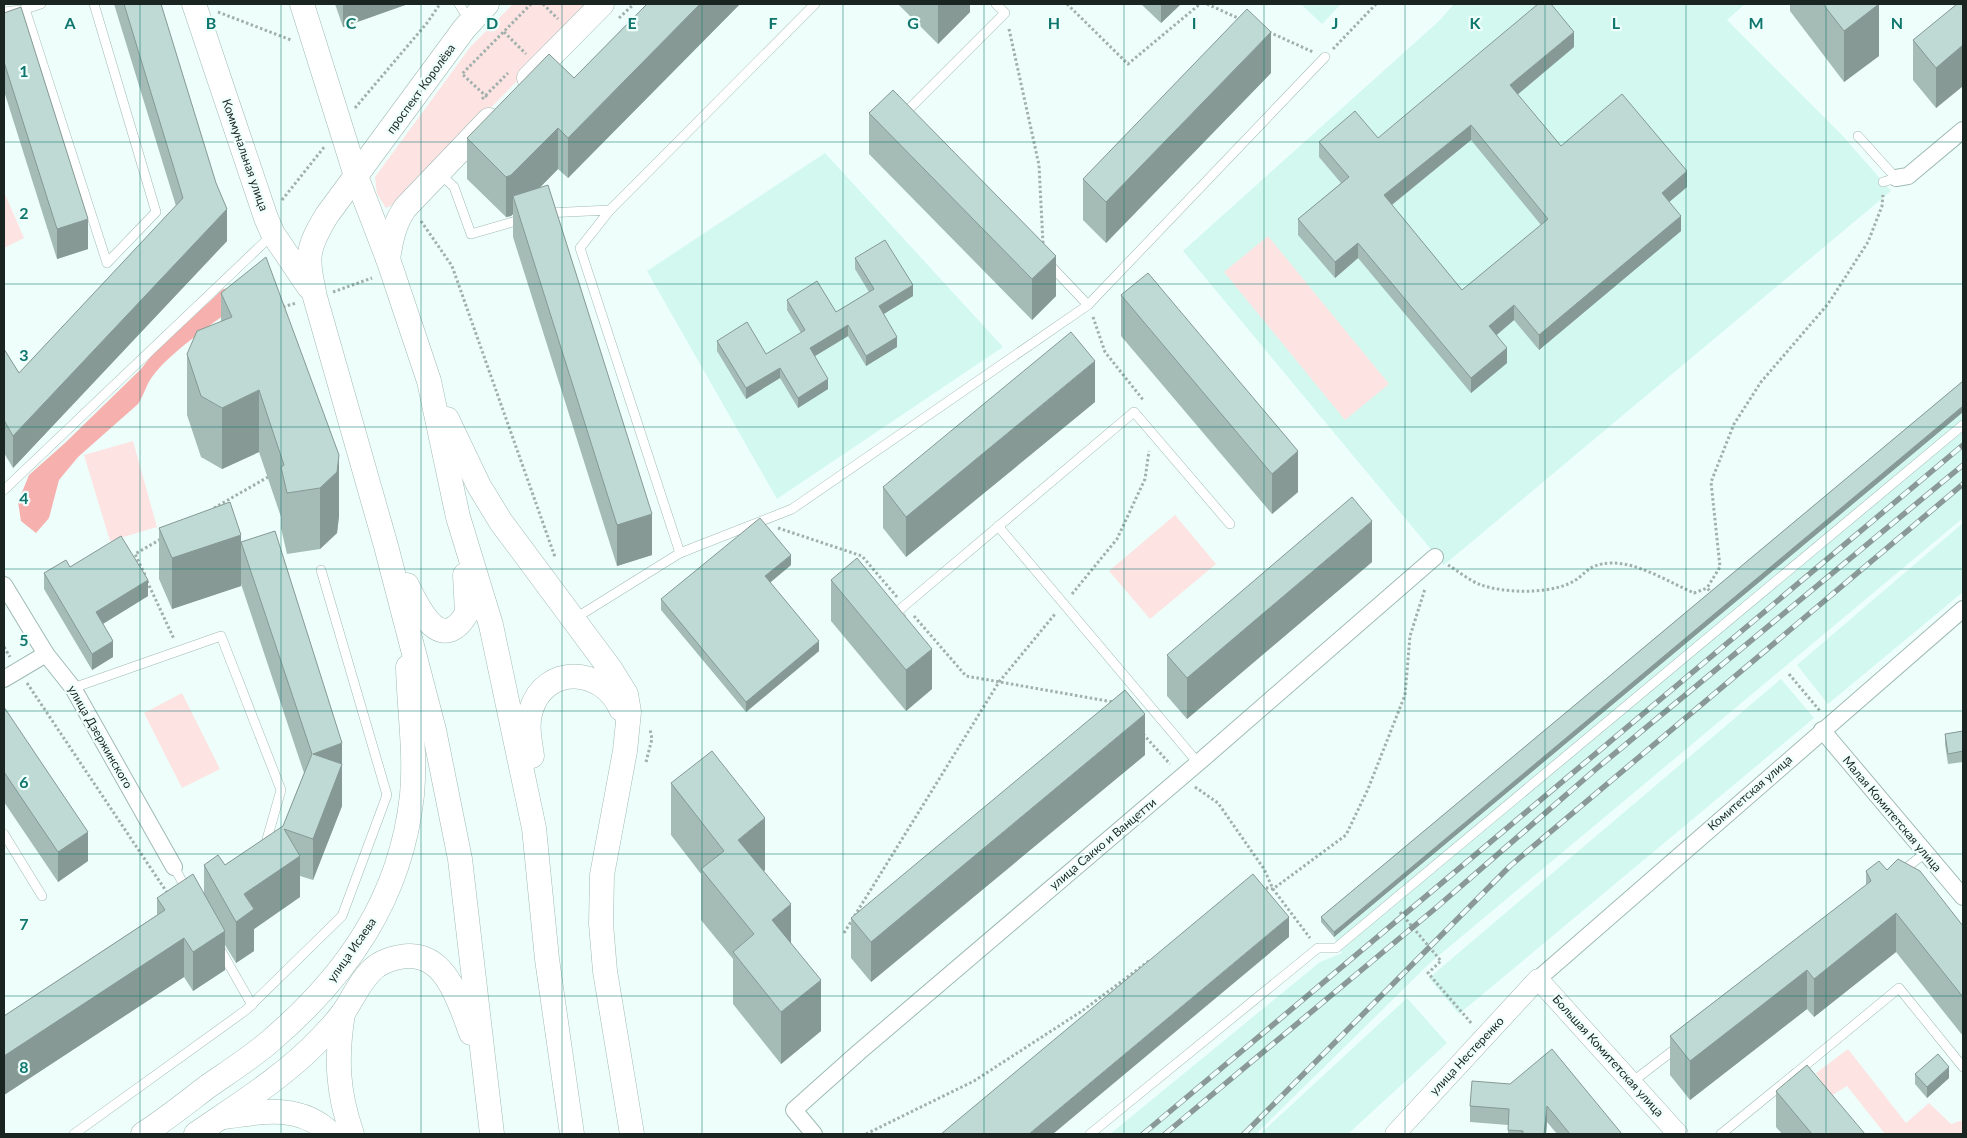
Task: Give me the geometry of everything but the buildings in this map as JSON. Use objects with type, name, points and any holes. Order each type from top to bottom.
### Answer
[{"type":"main road","points":[[302,4],[356,176],[388,259],[429,381],[458,516],[491,625],[534,828],[551,986],[572,1134]]},
{"type":"main road","name":"проспект Королёва","points":[[315,297],[308,262],[310,246],[327,216],[356,176],[465,12],[487,4]]},
{"type":"main road","points":[[388,259],[392,234],[398,219],[497,101],[602,4]]},
{"type":"main road","name":"Коммунальная улица","points":[[204,7],[273,234],[315,297]]},
{"type":"main road","points":[[315,297],[386,546],[434,730],[460,859],[487,1105],[492,1134]]},
{"type":"main road","points":[[429,381],[479,486],[501,522],[612,670],[626,694],[629,712],[625,752],[602,875],[601,924],[605,971],[632,1134]]},
{"type":"main road","points":[[386,546],[423,618],[439,629],[456,626],[467,612],[468,604],[458,516]]},
{"type":"main road","name":"улица Исаева","points":[[145,1133],[267,1044],[297,1017],[327,985],[356,948],[379,912],[403,848],[412,793],[406,622]]},
{"type":"main road","points":[[534,828],[535,781],[529,721],[535,699],[542,690],[553,682],[567,677],[592,678],[613,694],[627,724]]},
{"type":"main road","points":[[196,1134],[301,1058],[343,1012],[356,989],[372,970],[388,960],[404,956],[421,959],[435,965],[453,985],[483,1062]]},
{"type":"main road","points":[[343,1012],[339,1036],[338,1079],[341,1099],[352,1134]]},
{"type":"main road","points":[[145,1133],[220,1117],[283,1110],[313,1120],[331,1134]]},
{"type":"street","points":[[1890,180],[1908,176],[1963,130]]},
{"type":"street","name":"улица Сакко и Ванцетти","points":[[814,1134],[794,1110],[859,1052],[1436,557]]},
{"type":"street","name":"улица Дзержинского","points":[[4,585],[46,654],[73,688],[174,867]]},
{"type":"street","name":"Комитетская улица","points":[[1538,978],[1823,723],[1963,609]]},
{"type":"street","points":[[4,679],[46,654]]},
{"type":"street","name":"Малая Комитетская улица","points":[[1823,723],[1925,853],[1963,897]]},
{"type":"street","name":"улица Нестеренко","points":[[1396,1134],[1538,978]]},
{"type":"street","name":"Большая Комитетская улица","points":[[1538,978],[1678,1134]]},
{"type":"lane","points":[[4,12],[24,6],[41,4]]},
{"type":"lane","points":[[24,6],[107,263],[156,212],[94,4]]},
{"type":"lane","points":[[680,553],[580,248],[610,210],[815,4]]},
{"type":"lane","points":[[912,120],[905,113],[1005,14],[996,4]]},
{"type":"lane","points":[[574,620],[680,553],[761,523],[792,509],[1088,305],[1325,57]]},
{"type":"lane","points":[[1858,136],[1890,180]]},
{"type":"lane","points":[[438,172],[454,187],[471,234],[551,211],[610,210]]},
{"type":"lane","points":[[4,490],[273,234]]},
{"type":"lane","points":[[1043,258],[1088,305]]},
{"type":"lane","points":[[908,626],[897,612],[1134,412],[1230,524]]},
{"type":"lane","points":[[1090,1134],[1318,948],[1336,948],[1963,424]]},
{"type":"lane","points":[[998,526],[1198,763]]},
{"type":"lane","points":[[74,1134],[252,1005],[342,916],[387,795],[321,570]]},
{"type":"lane","points":[[73,688],[221,636],[281,790],[263,855]]},
{"type":"lane","points":[[4,834],[42,896]]},
{"type":"lane","points":[[1894,877],[1925,853]]},
{"type":"lane","points":[[174,867],[192,899],[200,894]]},
{"type":"lane","points":[[215,940],[252,1005]]},
{"type":"lane","points":[[1726,1133],[1899,988],[1963,1067]]},
{"type":"lane","points":[[1632,1082],[1686,1040]]},
{"type":"lane","points":[[1796,1073],[1808,1088]]},
{"type":"path","points":[[513,68],[497,101],[462,74],[531,4]]},
{"type":"path","points":[[543,4],[560,21],[566,15]]},
{"type":"path","points":[[1067,4],[1128,64],[1200,4]]},
{"type":"path","points":[[1207,4],[1243,20]]},
{"type":"path","points":[[1261,28],[1325,57],[1376,4]]},
{"type":"path","points":[[204,7],[318,51]]},
{"type":"path","points":[[1005,14],[1039,165],[1043,258]]},
{"type":"path","points":[[504,32],[527,54]]},
{"type":"path","points":[[520,61],[533,48]]},
{"type":"path","points":[[1258,887],[1272,889],[1346,835],[1368,789],[1405,695],[1410,636],[1436,557],[1480,584],[1500,588],[1542,592],[1569,583],[1591,566],[1613,563],[1644,570],[1694,593],[1706,588],[1720,567],[1711,482],[1734,424],[1761,382],[1828,304],[1868,242],[1890,180]]},
{"type":"path","points":[[283,308],[370,280],[388,259]]},
{"type":"path","points":[[844,932],[999,682],[1117,539],[1145,479],[1154,414],[1105,352],[1088,305]]},
{"type":"path","points":[[210,511],[268,477]]},
{"type":"path","points":[[761,523],[862,556],[966,676],[1115,702]]},
{"type":"path","points":[[168,535],[135,554],[179,650]]},
{"type":"path","points":[[1706,588],[1732,616]]},
{"type":"path","points":[[4,646],[18,670],[174,902]]},
{"type":"path","points":[[1789,674],[1823,723]]},
{"type":"path","points":[[1142,732],[1181,777],[1218,803],[1264,869],[1272,889],[1318,948]]},
{"type":"path","points":[[1392,902],[1441,961],[1428,973],[1484,1038]]},
{"type":"path","points":[[866,1134],[974,1081],[1082,1011],[1151,960]]},
{"type":"shaded area","points":[[513,4],[592,4],[400,201],[386,208],[377,194],[375,177],[471,46]]},
{"type":"shaded area","points":[[1301,4],[1341,4],[1322,24]]},
{"type":"shaded area","points":[[1454,4],[1745,4],[1727,20],[1841,134],[1891,191],[1444,565],[1183,251],[1439,21]]},
{"type":"shaded area","points":[[825,153],[1003,347],[777,499],[647,271]]},
{"type":"shaded area","points":[[4,192],[24,238],[4,248]]},
{"type":"shaded area","points":[[1268,236],[1389,384],[1345,420],[1224,272]]},
{"type":"shaded area","points":[[241,287],[243,302],[194,337],[170,357],[152,377],[138,404],[78,457],[59,480],[49,518],[36,533],[21,521],[18,502],[29,475],[65,443],[141,369],[152,355],[223,289]]},
{"type":"shaded area","points":[[1963,386],[1963,518],[1430,963],[1256,1134],[1110,1134],[1320,962],[1342,953],[1334,937],[1321,922]]},
{"type":"shaded area","points":[[133,441],[157,527],[110,541],[84,455]]},
{"type":"shaded area","points":[[1175,515],[1216,564],[1150,619],[1109,571]]},
{"type":"shaded area","points":[[1963,523],[1963,592],[1828,704],[1797,665]]},
{"type":"shaded area","points":[[1781,679],[1814,718],[1459,1014],[1429,978]]},
{"type":"shaded area","points":[[182,693],[220,769],[182,788],[144,713]]},
{"type":"shaded area","points":[[1407,998],[1447,1043],[1348,1134],[1260,1134]]},
{"type":"shaded area","points":[[1848,1049],[1906,1123],[1929,1103],[1951,1124],[1963,1120],[1963,1134],[1885,1134],[1847,1086],[1831,1096],[1816,1073]]},
{"type":"railway","points":[[1143,1134],[1963,445]]},
{"type":"railway","points":[[1165,1134],[1437,907],[1596,769],[1963,465]]},
{"type":"railway","points":[[1244,1134],[1510,866],[1963,484]]}]
